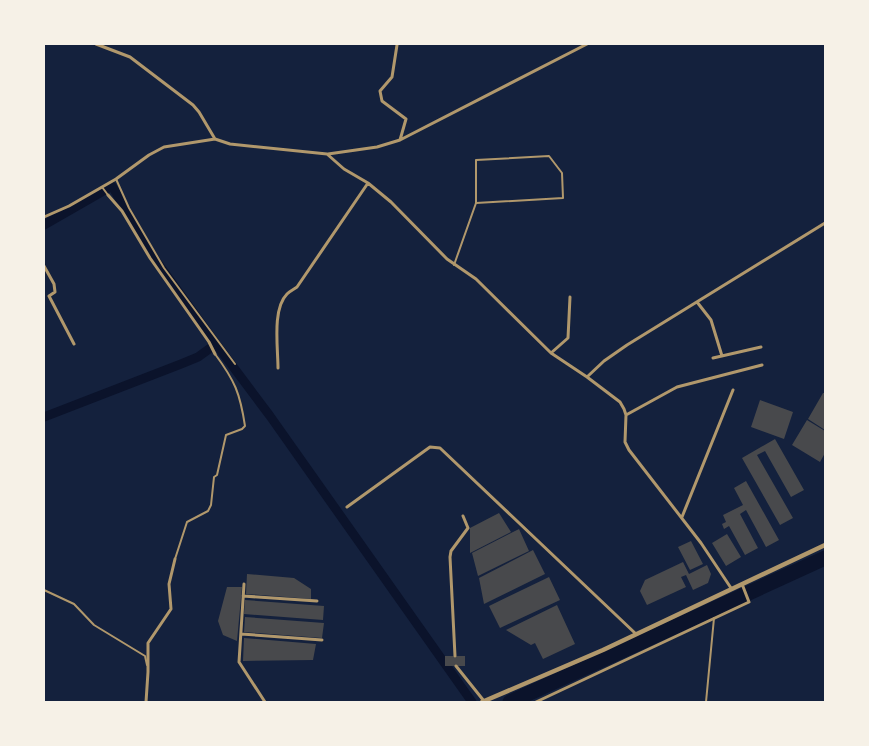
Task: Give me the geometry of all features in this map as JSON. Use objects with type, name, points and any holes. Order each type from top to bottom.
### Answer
[{"type":"street","points":[[96,44],[130,57],[193,106],[199,112],[215,140]]},
{"type":"street","points":[[44,217],[102,188],[149,155],[164,147],[215,140],[230,144],[327,154],[377,147],[400,140],[587,44]]},
{"type":"street","points":[[397,45],[392,77],[380,92],[382,101],[406,120],[400,140]]},
{"type":"street","points":[[327,154],[392,202],[454,265],[476,279],[551,353],[620,402],[626,415],[625,442],[731,588]]},
{"type":"street","points":[[278,368],[277,325],[280,306],[287,294],[297,287],[368,183]]},
{"type":"street","points":[[108,195],[122,212],[163,277],[209,342],[215,354]]},
{"type":"street","points":[[587,377],[619,350],[825,223]]},
{"type":"street","points":[[44,266],[54,284],[55,292],[44,299]]},
{"type":"street","points":[[49,296],[74,344]]},
{"type":"street","points":[[551,353],[568,338],[570,297]]},
{"type":"street","points":[[697,302],[711,320],[722,356]]},
{"type":"street","points":[[713,358],[761,347]]},
{"type":"street","points":[[626,415],[677,387],[762,366]]},
{"type":"street","points":[[682,518],[733,390]]},
{"type":"street","points":[[347,506],[430,447],[440,448],[636,634]]},
{"type":"street","points":[[455,656],[450,557],[451,551],[468,528],[463,516]]},
{"type":"street","points":[[456,666],[483,702],[495,700],[825,545]]},
{"type":"street","points":[[146,702],[148,643],[171,609],[169,584],[175,559]]},
{"type":"street","points":[[536,702],[749,602],[742,583]]},
{"type":"street","points":[[244,584],[239,662],[265,702]]},
{"type":"street","points":[[244,596],[317,600]]},
{"type":"street","points":[[241,634],[322,640]]},
{"type":"lane","points":[[454,265],[476,203],[476,160],[549,156],[562,173],[563,198],[476,203]]},
{"type":"lane","points":[[116,179],[129,208],[164,268],[235,364]]},
{"type":"lane","points":[[102,188],[108,195]]},
{"type":"lane","points":[[163,277],[164,268]]},
{"type":"lane","points":[[175,559],[187,522],[208,512],[211,505],[214,477],[217,475],[226,435],[242,430],[245,426],[234,382],[215,354]]},
{"type":"lane","points":[[44,590],[74,604],[94,625],[145,656],[148,672]]},
{"type":"lane","points":[[706,702],[714,618]]},
{"type":"lane","points":[[672,702],[680,702]]},
{"type":"building","points":[[823,393],[825,393],[825,430],[808,419]]},
{"type":"building","points":[[760,400],[793,412],[784,439],[751,427]]},
{"type":"building","points":[[807,420],[825,431],[825,453],[820,462],[792,445]]},
{"type":"building","points":[[775,439],[804,490],[791,497],[765,451],[757,455],[793,518],[780,525],[742,458]]},
{"type":"building","points":[[746,481],[779,540],[766,547],[746,510],[740,514],[758,548],[745,555],[729,526],[724,529],[722,524],[726,522],[723,515],[743,505],[734,488]]},
{"type":"building","points":[[499,513],[511,532],[470,553],[470,528]]},
{"type":"building","points":[[519,529],[529,551],[478,576],[472,553]]},
{"type":"building","points":[[727,534],[741,557],[726,566],[712,543]]},
{"type":"building","points":[[691,541],[703,564],[690,570],[678,547]]},
{"type":"building","points":[[533,550],[545,574],[484,604],[479,578]]},
{"type":"building","points":[[683,562],[689,574],[707,565],[711,574],[708,583],[693,590],[686,575],[681,577],[686,587],[647,605],[640,591],[645,580]]},
{"type":"building","points":[[247,574],[294,578],[311,589],[311,599],[246,594]]},
{"type":"building","points":[[549,577],[560,600],[500,628],[489,606]]},
{"type":"building","points":[[227,587],[242,587],[237,641],[223,635],[218,621]]},
{"type":"building","points":[[245,600],[324,606],[323,620],[244,614]]},
{"type":"building","points":[[557,605],[575,644],[543,659],[535,643],[531,645],[506,630]]},
{"type":"building","points":[[245,617],[324,623],[322,638],[244,632]]},
{"type":"building","points":[[244,638],[316,644],[313,660],[243,661]]},
{"type":"building","points":[[445,656],[465,656],[465,666],[445,666]]},
{"type":"waterway","points":[[44,225],[112,186],[152,255],[270,416],[472,702]]},
{"type":"waterway","points":[[44,417],[198,357],[216,344]]},
{"type":"waterway","points":[[510,702],[825,558]]}]
